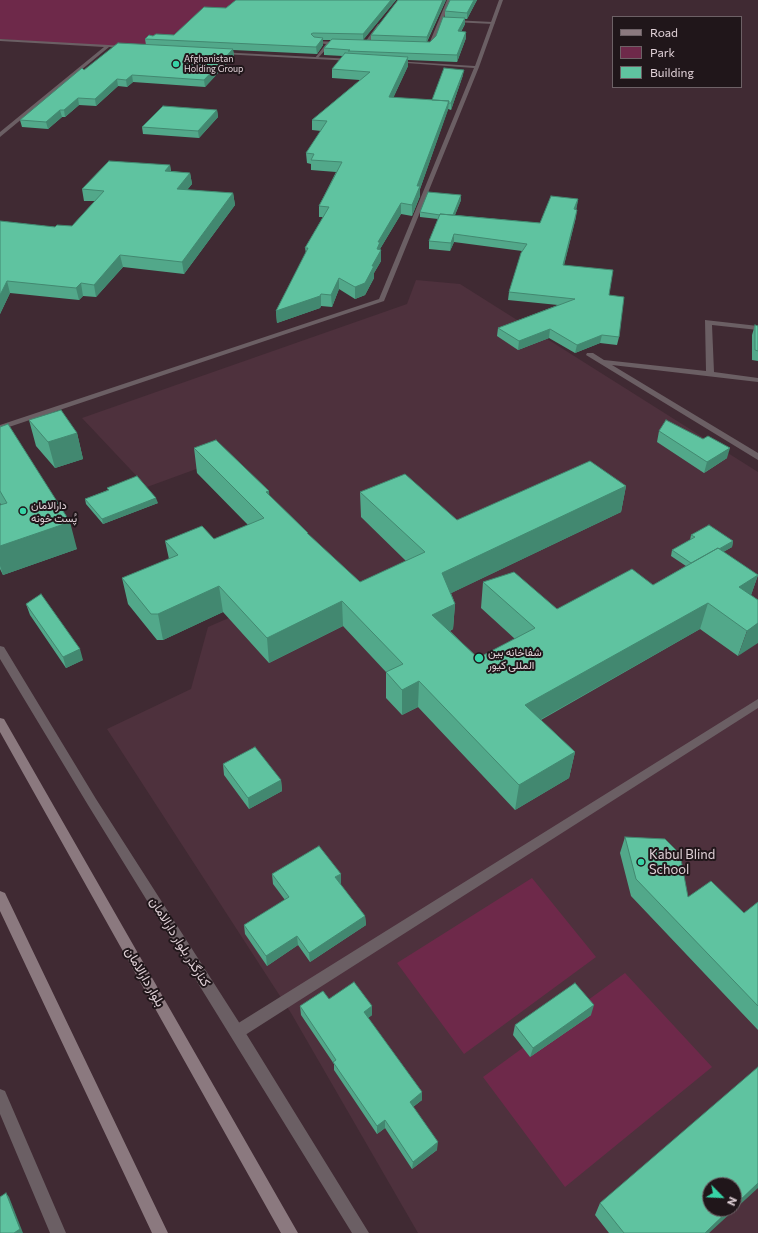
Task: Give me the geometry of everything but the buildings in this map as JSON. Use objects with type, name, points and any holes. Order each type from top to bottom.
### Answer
[{"type":"main road","name":"بلوار دارالامان","points":[[0,722],[290,1233]]},
{"type":"main road","points":[[0,897],[160,1233]]},
{"type":"street","points":[[423,47],[431,45],[449,0]]},
{"type":"street","points":[[0,428],[382,300],[477,67],[501,0]]},
{"type":"street","points":[[441,19],[493,22]]},
{"type":"street","points":[[364,44],[382,22]]},
{"type":"street","points":[[0,40],[131,48]]},
{"type":"street","points":[[316,42],[350,44]]},
{"type":"street","points":[[317,58],[329,43]]},
{"type":"street","points":[[357,44],[372,45]]},
{"type":"street","points":[[0,135],[108,46]]},
{"type":"street","points":[[217,52],[356,60]]},
{"type":"street","points":[[386,62],[477,67]]},
{"type":"street","points":[[710,374],[708,322],[758,328]]},
{"type":"street","points":[[590,355],[758,457]]},
{"type":"street","points":[[603,362],[758,380]]},
{"type":"street","points":[[748,379],[758,384]]},
{"type":"street","name":"کنارگذر بلوار دارالامان","points":[[0,650],[92,802],[237,1032],[360,1233]]},
{"type":"street","points":[[237,1032],[758,703]]},
{"type":"street","points":[[0,1096],[58,1233]]},
{"type":"shaded area","name":"شفاخانه بین المللی کیور","points":[[416,280],[460,284],[758,472],[758,1233],[418,1233],[291,1013],[107,729],[191,689],[208,627],[328,575],[221,460],[147,487],[82,418],[407,304]]},
{"type":"green space","points":[[0,0],[260,0],[164,51],[0,39]]},
{"type":"green space","points":[[532,878],[596,957],[464,1054],[397,963]]},
{"type":"green space","points":[[625,973],[712,1067],[565,1187],[483,1077]]},
{"type":"place","name":"Afghanistan Holding Group","points":[[176,64]]},
{"type":"place","name":"دارالامان پُست خونه","points":[[23,511]]},
{"type":"place","name":"شفاخانه بین المللی کیور","points":[[479,658]]},
{"type":"place","name":"Kabul Blind School","points":[[641,862]]}]
